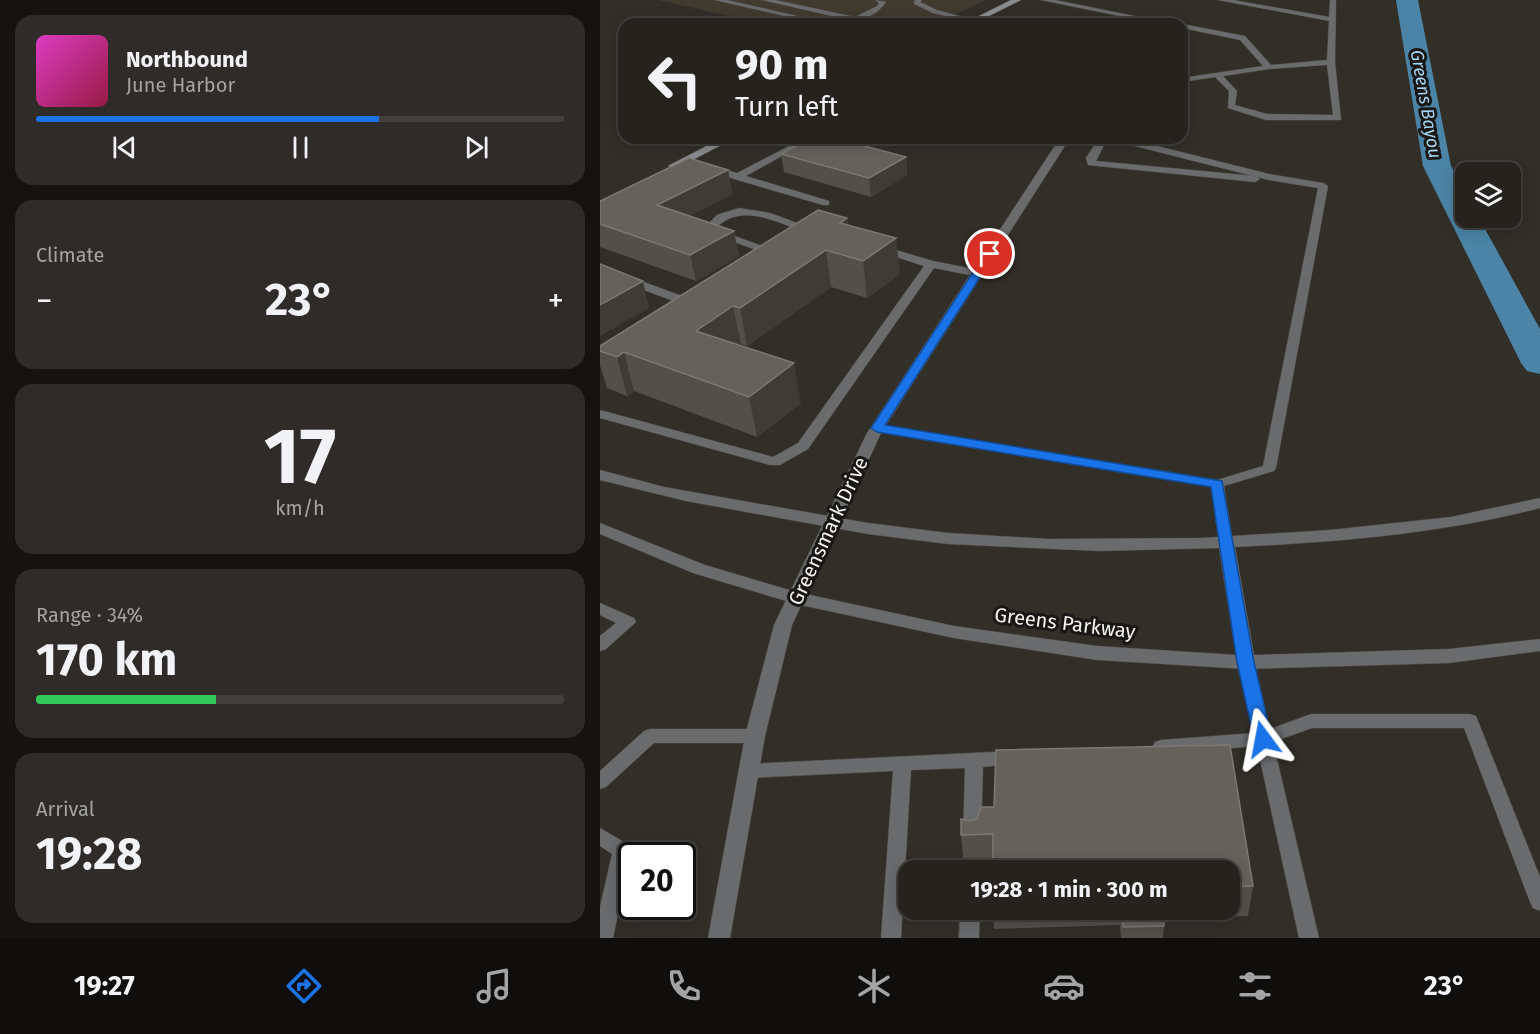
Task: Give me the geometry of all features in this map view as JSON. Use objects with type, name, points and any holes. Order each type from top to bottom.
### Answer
[{"type":"main road","points":[[979,18],[1017,0]]},
{"type":"main road","points":[[666,170],[689,162],[720,144]]},
{"type":"street","name":"Greensmark Drive","points":[[719,938],[755,736],[783,626],[877,428],[1061,144]]},
{"type":"street","points":[[775,254],[708,230],[711,223],[738,211],[755,214],[809,235],[828,233]]},
{"type":"street","points":[[862,243],[931,264],[977,273]]},
{"type":"street","points":[[600,414],[775,462],[803,446],[931,264]]},
{"type":"street","points":[[600,270],[694,300],[674,312]]},
{"type":"street","points":[[600,475],[627,484],[832,522],[899,533],[981,541],[1097,544],[1226,543],[1377,532],[1534,505]]},
{"type":"street","name":"Greens Parkway","points":[[600,528],[699,569],[796,597],[954,632],[1097,653],[1246,662],[1449,656],[1540,645]]},
{"type":"street","points":[[1226,543],[1246,662]]},
{"type":"lane","points":[[722,0],[802,18]]},
{"type":"lane","points":[[765,0],[847,18]]},
{"type":"lane","points":[[859,18],[880,7],[883,2],[878,0]]},
{"type":"lane","points":[[1044,0],[1139,18]]},
{"type":"lane","points":[[1221,0],[1334,20]]},
{"type":"lane","points":[[1218,76],[1233,91],[1232,106],[1266,117],[1338,118],[1331,62],[1333,0]]},
{"type":"lane","points":[[924,3],[935,12],[956,18]]},
{"type":"lane","points":[[1188,27],[1242,38],[1269,67]]},
{"type":"lane","points":[[1188,79],[1269,67],[1331,62]]},
{"type":"lane","points":[[737,177],[799,144]]},
{"type":"lane","points":[[877,428],[1217,484],[1269,468],[1323,186],[1091,163],[1090,158],[1099,144]]},
{"type":"lane","points":[[1144,144],[1294,183]]},
{"type":"lane","points":[[705,167],[826,203]]},
{"type":"lane","points":[[1217,484],[1226,543]]},
{"type":"lane","points":[[600,608],[628,622],[600,645]]},
{"type":"lane","points":[[1246,662],[1309,938]]},
{"type":"lane","points":[[1146,748],[1263,739],[1311,721],[1470,720],[1540,902]]},
{"type":"lane","points":[[600,782],[650,736],[755,736]]},
{"type":"lane","points":[[749,771],[1030,758]]},
{"type":"lane","points":[[972,841],[974,760]]},
{"type":"lane","points":[[891,938],[902,764]]},
{"type":"lane","points":[[600,836],[622,852],[604,924]]},
{"type":"lane","points":[[969,938],[970,920]]},
{"type":"shaded area","points":[[658,0],[986,0],[947,18],[738,18]]},
{"type":"building","points":[[800,144],[857,144],[906,157],[869,178],[781,154]]},
{"type":"building","points":[[689,158],[728,170],[657,205],[734,231],[690,255],[600,224],[600,201]]},
{"type":"building","points":[[818,210],[847,218],[840,223],[896,238],[863,261],[826,250],[740,308],[733,306],[696,331],[794,363],[749,397],[624,352],[617,357],[600,351],[600,346]]},
{"type":"building","points":[[600,264],[643,281],[600,305]]},
{"type":"building","points":[[1230,745],[1253,886],[1240,887],[1240,860],[993,860],[993,834],[961,835],[961,819],[969,821],[977,819],[981,807],[994,807],[996,750]]},
{"type":"building","points":[[1123,920],[1164,920],[1164,926],[1123,927]]},
{"type":"waterway","name":"Greens Bayou","points":[[1407,0],[1437,166],[1540,363]]},
{"type":"route","points":[[990,254],[877,428],[1217,484],[1246,662],[1263,739]]}]
